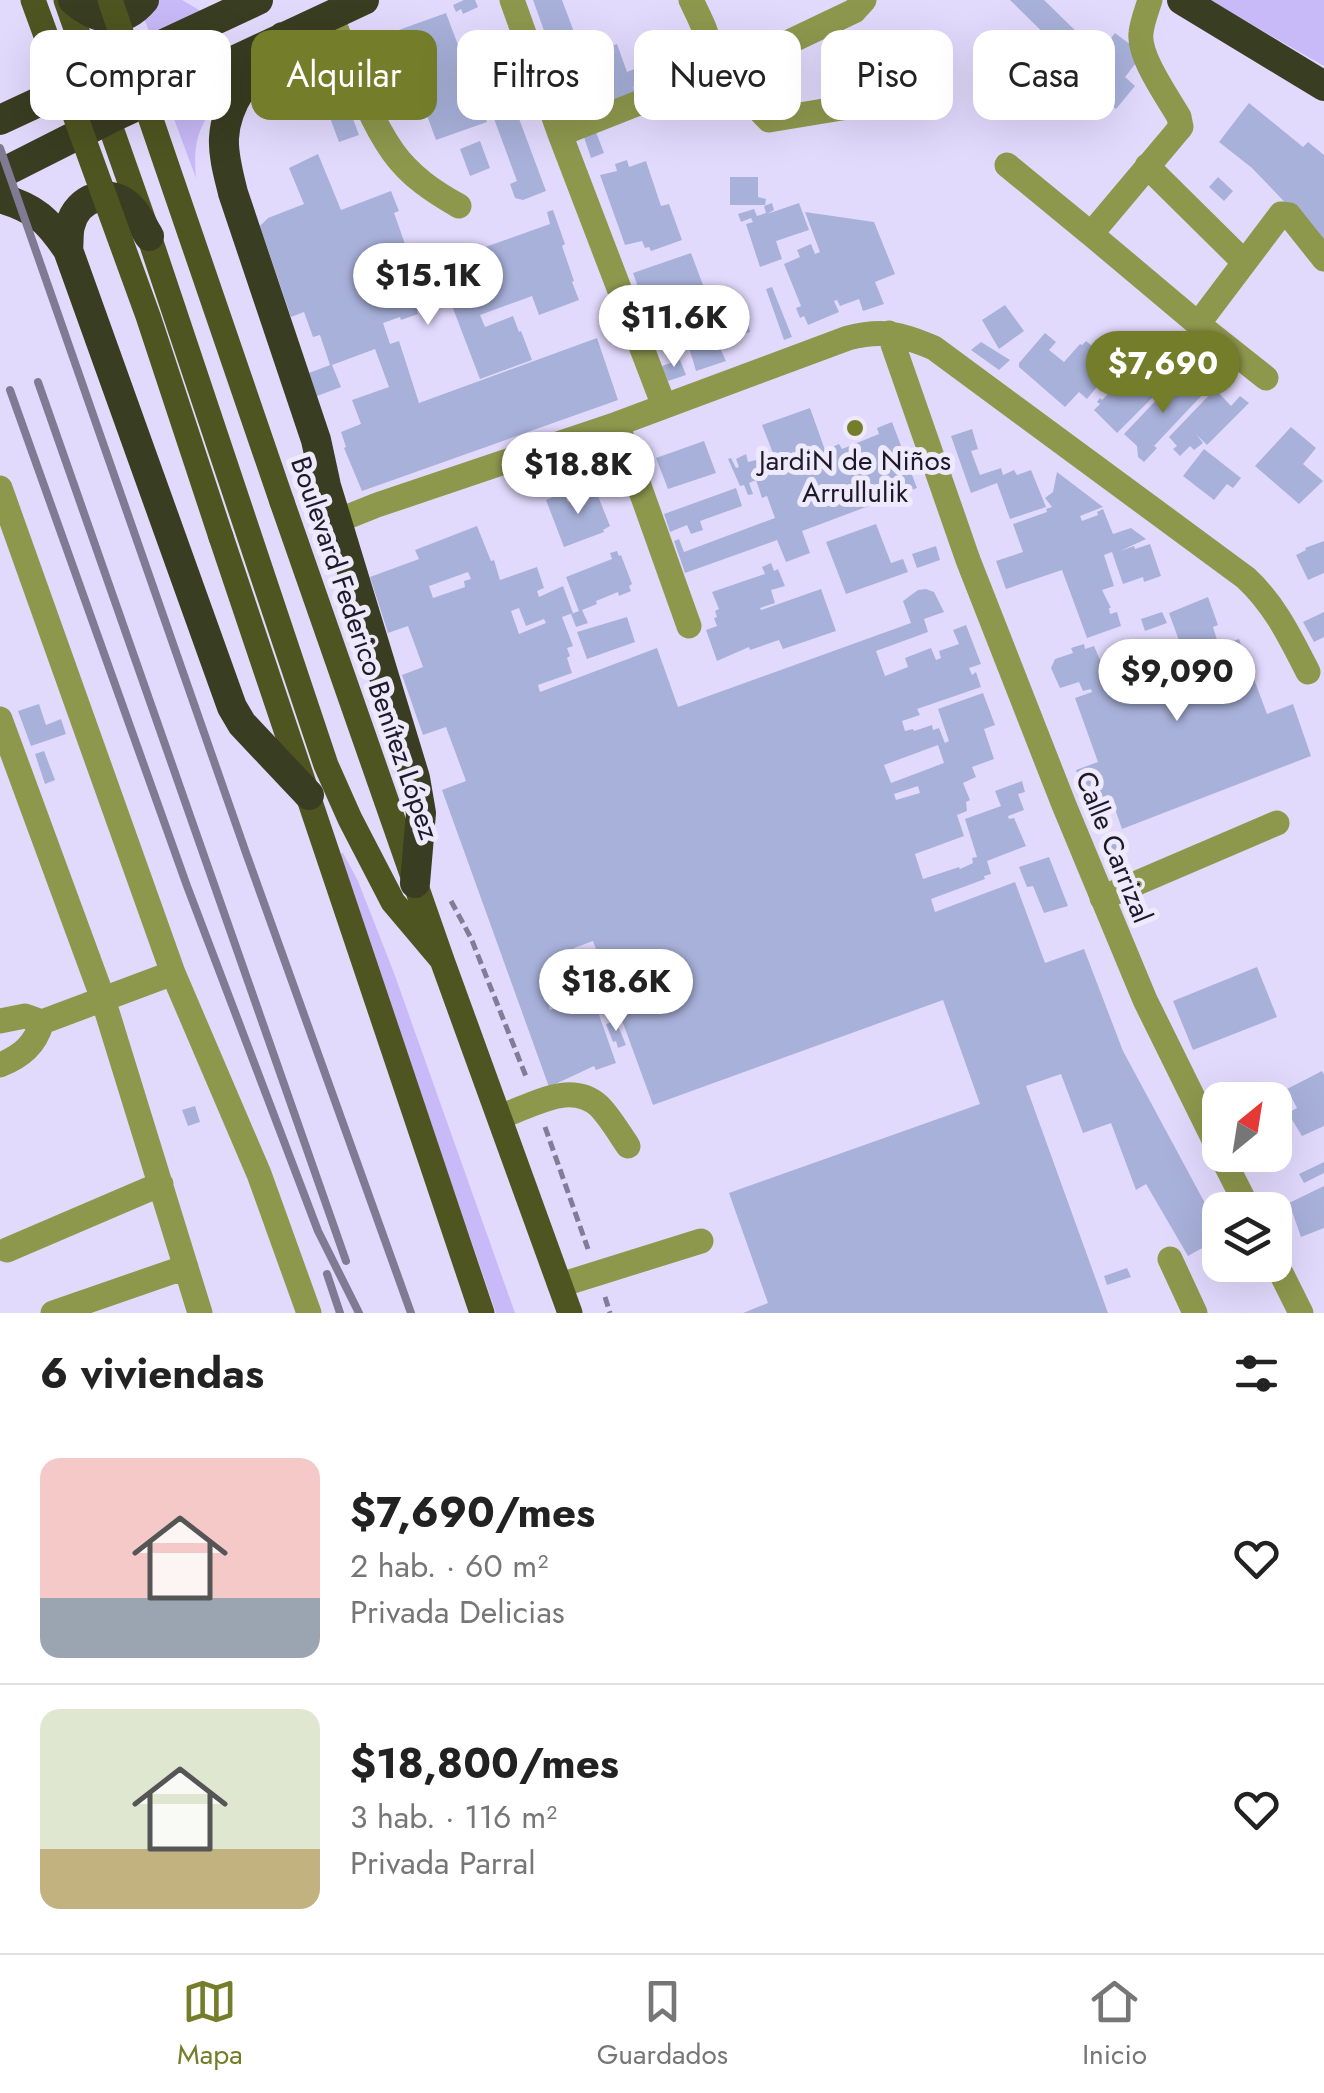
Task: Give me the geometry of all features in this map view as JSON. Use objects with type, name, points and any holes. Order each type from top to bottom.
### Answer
[{"type":"highway","points":[[70,0],[101,17],[118,18],[133,12],[144,0]]},
{"type":"highway","points":[[195,30],[258,0]]},
{"type":"highway","points":[[299,30],[364,0]]},
{"type":"highway","points":[[1182,0],[1324,86]]},
{"type":"highway","points":[[251,75],[227,118],[224,139],[233,193],[316,440],[336,521],[414,778],[421,813],[415,883]]},
{"type":"highway","points":[[0,120],[30,106]]},
{"type":"highway","points":[[0,174],[107,120]]},
{"type":"highway","points":[[68,250],[70,225],[77,209],[88,199],[102,196],[116,196],[132,209],[149,236]]},
{"type":"highway","points":[[0,198],[38,213],[68,250],[232,707],[242,724],[309,795]]},
{"type":"main road","points":[[33,0],[148,316],[482,1313]]},
{"type":"main road","points":[[70,0],[79,30]]},
{"type":"main road","name":"Boulevard Federico Benítez López","points":[[110,0],[415,883],[570,1313]]},
{"type":"main road","points":[[109,120],[326,765],[393,902],[442,960]]},
{"type":"street","points":[[512,0],[664,406]]},
{"type":"street","points":[[692,0],[705,30]]},
{"type":"street","points":[[801,32],[854,12],[864,0]]},
{"type":"street","points":[[1091,234],[1179,131],[1181,123],[1142,45],[1140,34],[1150,0]]},
{"type":"street","points":[[331,16],[374,120],[394,153],[434,191],[460,206]]},
{"type":"street","points":[[560,134],[634,105]]},
{"type":"street","points":[[1007,165],[1266,378]]},
{"type":"street","points":[[1147,166],[1244,262]]},
{"type":"street","points":[[1198,324],[1279,216],[1285,213],[1324,259]]},
{"type":"street","points":[[336,521],[617,424],[848,338],[889,332],[934,348],[1246,578],[1281,617],[1308,672]]},
{"type":"street","name":"Calle Carrizal","points":[[889,332],[968,560],[1102,898],[1145,1000],[1202,1116]]},
{"type":"street","points":[[617,424],[689,626]]},
{"type":"street","points":[[0,488],[173,973],[259,1174],[309,1313]]},
{"type":"street","points":[[0,720],[104,999],[200,1313]]},
{"type":"street","points":[[1102,898],[1277,823]]},
{"type":"street","points":[[0,1020],[25,1016],[42,1022],[173,973]]},
{"type":"street","points":[[0,1065],[26,1051],[42,1022]]},
{"type":"street","points":[[500,1117],[566,1092],[583,1096],[599,1107],[628,1146]]},
{"type":"street","points":[[7,1250],[161,1184]]},
{"type":"street","points":[[560,1285],[701,1241]]},
{"type":"street","points":[[1170,1259],[1195,1313]]},
{"type":"street","points":[[52,1313],[186,1267]]},
{"type":"street","points":[[1286,1282],[1302,1313]]},
{"type":"shaded area","points":[[137,0],[182,0],[204,13],[160,30],[148,30]]},
{"type":"shaded area","points":[[1209,0],[1324,0],[1324,66]]},
{"type":"shaded area","points":[[174,120],[206,120],[195,154],[196,178]]},
{"type":"shaded area","points":[[343,853],[394,973],[515,1313],[496,1313],[339,854]]},
{"type":"building","points":[[475,0],[478,7],[463,14],[461,9],[456,12],[453,5]]},
{"type":"building","points":[[533,0],[562,0],[573,30],[544,30]]},
{"type":"building","points":[[1010,0],[1044,0],[1075,30],[1041,30]]},
{"type":"building","points":[[446,13],[457,42],[457,120],[487,122],[436,140],[429,120],[437,120],[437,30],[399,30]]},
{"type":"building","points":[[1115,33],[1143,54],[1125,77],[1135,86],[1116,109]]},
{"type":"building","points":[[617,44],[627,72],[634,69],[634,97],[614,104]]},
{"type":"building","points":[[1249,103],[1303,147],[1308,142],[1324,155],[1324,243],[1252,168],[1219,142]]},
{"type":"building","points":[[331,120],[353,120],[359,135],[339,142]]},
{"type":"building","points":[[494,120],[519,120],[546,191],[523,200],[515,198],[510,184],[517,181]]},
{"type":"building","points":[[594,127],[604,153],[591,158],[582,131]]},
{"type":"building","points":[[480,141],[490,168],[470,176],[460,149]]},
{"type":"building","points":[[318,154],[341,210],[391,191],[399,211],[394,213],[415,272],[550,224],[547,212],[553,210],[579,300],[539,315],[532,296],[480,315],[485,327],[513,316],[532,360],[480,379],[449,298],[438,303],[440,308],[426,314],[424,308],[418,314],[383,323],[390,344],[399,341],[419,403],[597,338],[618,400],[362,491],[341,432],[361,424],[352,400],[389,387],[375,349],[332,365],[341,387],[317,396],[309,373],[330,365],[320,335],[313,337],[304,312],[291,317],[260,226],[268,218],[304,204],[289,168]]},
{"type":"building","points":[[627,160],[629,167],[646,161],[661,206],[669,204],[682,240],[651,251],[642,241],[625,245],[600,175],[617,171],[615,164]]},
{"type":"building","points":[[730,177],[758,177],[758,197],[766,199],[765,205],[730,205]]},
{"type":"building","points":[[1218,177],[1233,191],[1224,201],[1209,187]]},
{"type":"building","points":[[772,203],[774,210],[767,214],[799,203],[809,230],[776,241],[782,259],[760,267],[746,224],[753,222],[751,218],[741,222],[738,214],[754,209],[757,216],[766,213],[764,206]]},
{"type":"building","points":[[805,212],[874,222],[895,274],[875,282],[884,304],[863,311],[859,299],[840,306],[837,300],[834,301],[839,312],[808,325],[804,316],[800,318],[796,308],[801,306],[784,264],[800,257],[797,250],[811,244],[815,254],[820,252]]},
{"type":"building","points":[[691,253],[703,285],[688,290],[691,297],[647,312],[633,273]]},
{"type":"building","points":[[772,287],[792,337],[784,340],[766,289]]},
{"type":"building","points":[[732,295],[736,307],[743,305],[750,332],[718,340],[714,335],[726,361],[696,371],[688,344],[680,347],[676,335],[675,341],[655,348],[646,323],[701,303],[708,315],[708,310],[716,308],[714,302]]},
{"type":"building","points":[[1005,305],[1024,331],[999,349],[982,320]]},
{"type":"building","points":[[1045,333],[1056,342],[1049,350],[1064,362],[1086,341],[1110,358],[1092,376],[1100,383],[1087,399],[1079,392],[1065,407],[1019,367]]},
{"type":"building","points":[[981,342],[1010,360],[999,370],[971,350]]},
{"type":"building","points":[[680,360],[686,375],[668,381],[662,366]]},
{"type":"building","points":[[1138,364],[1162,388],[1117,433],[1094,410],[1100,398],[1110,392],[1104,385],[1123,366],[1130,372]]},
{"type":"building","points":[[1181,374],[1203,394],[1144,462],[1138,457],[1137,446],[1124,434]]},
{"type":"building","points":[[1215,389],[1231,406],[1240,396],[1249,403],[1207,445],[1196,434],[1203,443],[1194,450],[1190,446],[1180,456],[1169,437]]},
{"type":"building","points":[[810,408],[825,450],[839,444],[842,449],[879,434],[877,428],[892,422],[917,488],[802,531],[810,553],[786,562],[777,540],[685,573],[674,541],[679,539],[684,552],[775,518],[756,480],[749,483],[753,494],[748,495],[728,459],[736,468],[736,459],[746,454],[748,462],[764,458],[770,475],[780,471],[762,425]]},
{"type":"building","points":[[1291,427],[1316,448],[1303,464],[1323,481],[1299,504],[1255,466]]},
{"type":"building","points":[[972,429],[978,449],[971,451],[980,475],[1001,468],[1003,475],[1031,470],[1046,507],[1010,519],[997,483],[971,493],[951,436]]},
{"type":"building","points":[[704,441],[716,473],[668,489],[656,458]]},
{"type":"building","points":[[1204,449],[1241,478],[1233,488],[1227,484],[1214,500],[1183,476]]},
{"type":"building","points":[[1057,472],[1103,507],[1080,516],[1082,521],[1103,509],[1113,534],[1131,528],[1146,539],[1120,551],[1150,544],[1161,576],[1123,584],[1112,552],[1104,555],[1114,586],[1102,590],[1110,614],[1117,612],[1121,626],[1087,638],[1062,570],[1006,589],[996,561],[1023,552],[1013,524],[1052,507],[1045,498],[1053,492]]},
{"type":"building","points":[[736,488],[742,506],[700,521],[703,530],[691,534],[687,525],[670,532],[664,514]]},
{"type":"building","points":[[596,491],[610,526],[564,547],[546,500],[563,493],[568,502]]},
{"type":"building","points":[[876,524],[891,563],[903,559],[908,572],[846,594],[826,542]]},
{"type":"building","points":[[477,526],[500,580],[537,567],[544,588],[537,591],[539,597],[563,586],[573,613],[562,617],[573,646],[567,648],[572,673],[538,685],[540,692],[657,648],[678,707],[911,623],[903,601],[918,590],[934,592],[944,612],[924,619],[928,632],[876,651],[885,676],[908,667],[905,658],[931,648],[936,660],[941,658],[939,651],[959,644],[953,630],[966,625],[981,664],[969,668],[972,675],[976,672],[981,687],[917,709],[920,715],[902,721],[905,731],[932,725],[933,730],[939,728],[945,743],[949,741],[938,709],[983,693],[995,725],[984,729],[994,759],[972,767],[976,777],[963,783],[970,800],[966,802],[967,811],[957,815],[964,836],[915,854],[923,879],[973,863],[972,858],[977,857],[965,819],[1001,806],[995,791],[1022,781],[1025,792],[1018,794],[1024,810],[1008,816],[1014,818],[1026,846],[987,861],[991,874],[985,879],[931,899],[935,912],[1015,882],[1045,963],[1084,949],[1123,1051],[1202,1198],[1202,1248],[1188,1256],[1146,1184],[1136,1190],[1111,1123],[1083,1133],[1061,1074],[1026,1086],[1108,1313],[743,1313],[768,1303],[729,1193],[980,1104],[943,1000],[653,1105],[593,941],[574,948],[589,992],[549,1006],[550,1010],[592,995],[616,1063],[596,1070],[594,1066],[549,1087],[442,790],[466,781],[446,727],[423,735],[402,675],[423,667],[408,626],[388,633],[370,577],[419,559],[415,550]],"holes":[[[468,572],[471,579],[464,581],[465,587],[433,598],[429,586]],[[519,608],[526,626],[544,619],[546,623],[519,634],[511,611]],[[938,745],[944,763],[891,783],[884,765]],[[918,786],[920,793],[896,800],[894,794]]]},
{"type":"building","points":[[1324,541],[1324,573],[1308,580],[1296,555]]},
{"type":"building","points":[[936,546],[940,560],[917,568],[912,554]]},
{"type":"building","points":[[617,551],[632,584],[631,591],[619,596],[618,592],[582,610],[588,623],[576,627],[571,614],[579,611],[566,577],[612,559],[610,553]]},
{"type":"building","points":[[771,563],[785,586],[771,590],[775,603],[761,610],[821,589],[836,631],[783,649],[779,640],[750,650],[749,647],[717,661],[706,630],[717,626],[714,618],[719,609],[712,592],[765,574],[762,567]]},
{"type":"building","points":[[1208,597],[1218,625],[1213,627],[1218,643],[1189,657],[1239,639],[1267,714],[1293,704],[1311,756],[1122,829],[1114,806],[1092,813],[1076,770],[1098,762],[1075,698],[1092,692],[1091,689],[1083,691],[1079,682],[1060,688],[1051,668],[1055,659],[1084,644],[1085,649],[1094,646],[1111,685],[1158,668],[1154,656],[1181,646],[1169,613]]},
{"type":"building","points":[[1162,612],[1167,623],[1145,631],[1141,619]]},
{"type":"building","points":[[1324,612],[1324,637],[1314,642],[1303,622]]},
{"type":"building","points":[[627,617],[635,642],[587,659],[577,632]]},
{"type":"building","points":[[39,704],[46,725],[61,719],[66,734],[31,746],[18,711]]},
{"type":"building","points":[[44,751],[55,780],[45,784],[35,754]]},
{"type":"building","points":[[1121,836],[1128,852],[1110,859],[1103,843]]},
{"type":"building","points":[[1049,857],[1068,906],[1044,913],[1033,886],[1027,887],[1019,867]]},
{"type":"building","points":[[1120,858],[1128,877],[1122,888],[1111,862]]},
{"type":"building","points":[[1257,967],[1277,1017],[1193,1050],[1173,1001]]},
{"type":"building","points":[[616,1021],[626,1045],[618,1048],[606,1024]]},
{"type":"building","points":[[1322,1071],[1324,1126],[1302,1136],[1292,1120],[1292,1111],[1297,1108],[1292,1086]]},
{"type":"building","points":[[195,1106],[200,1122],[188,1126],[182,1110]]},
{"type":"building","points":[[1324,1162],[1324,1173],[1304,1183],[1299,1174]]},
{"type":"building","points":[[1324,1186],[1324,1228],[1301,1237],[1292,1202]]},
{"type":"building","points":[[1127,1268],[1131,1277],[1107,1285],[1104,1276]]},
{"type":"railway","points":[[0,148],[411,1313]]},
{"type":"railway","points":[[38,382],[346,1261]]},
{"type":"railway","points":[[10,390],[187,886],[318,1231],[359,1313]]},
{"type":"railway","points":[[327,1274],[340,1313]]},
{"type":"place","name":"JardiN de Niños Arrullulik","points":[[855,428]]}]
